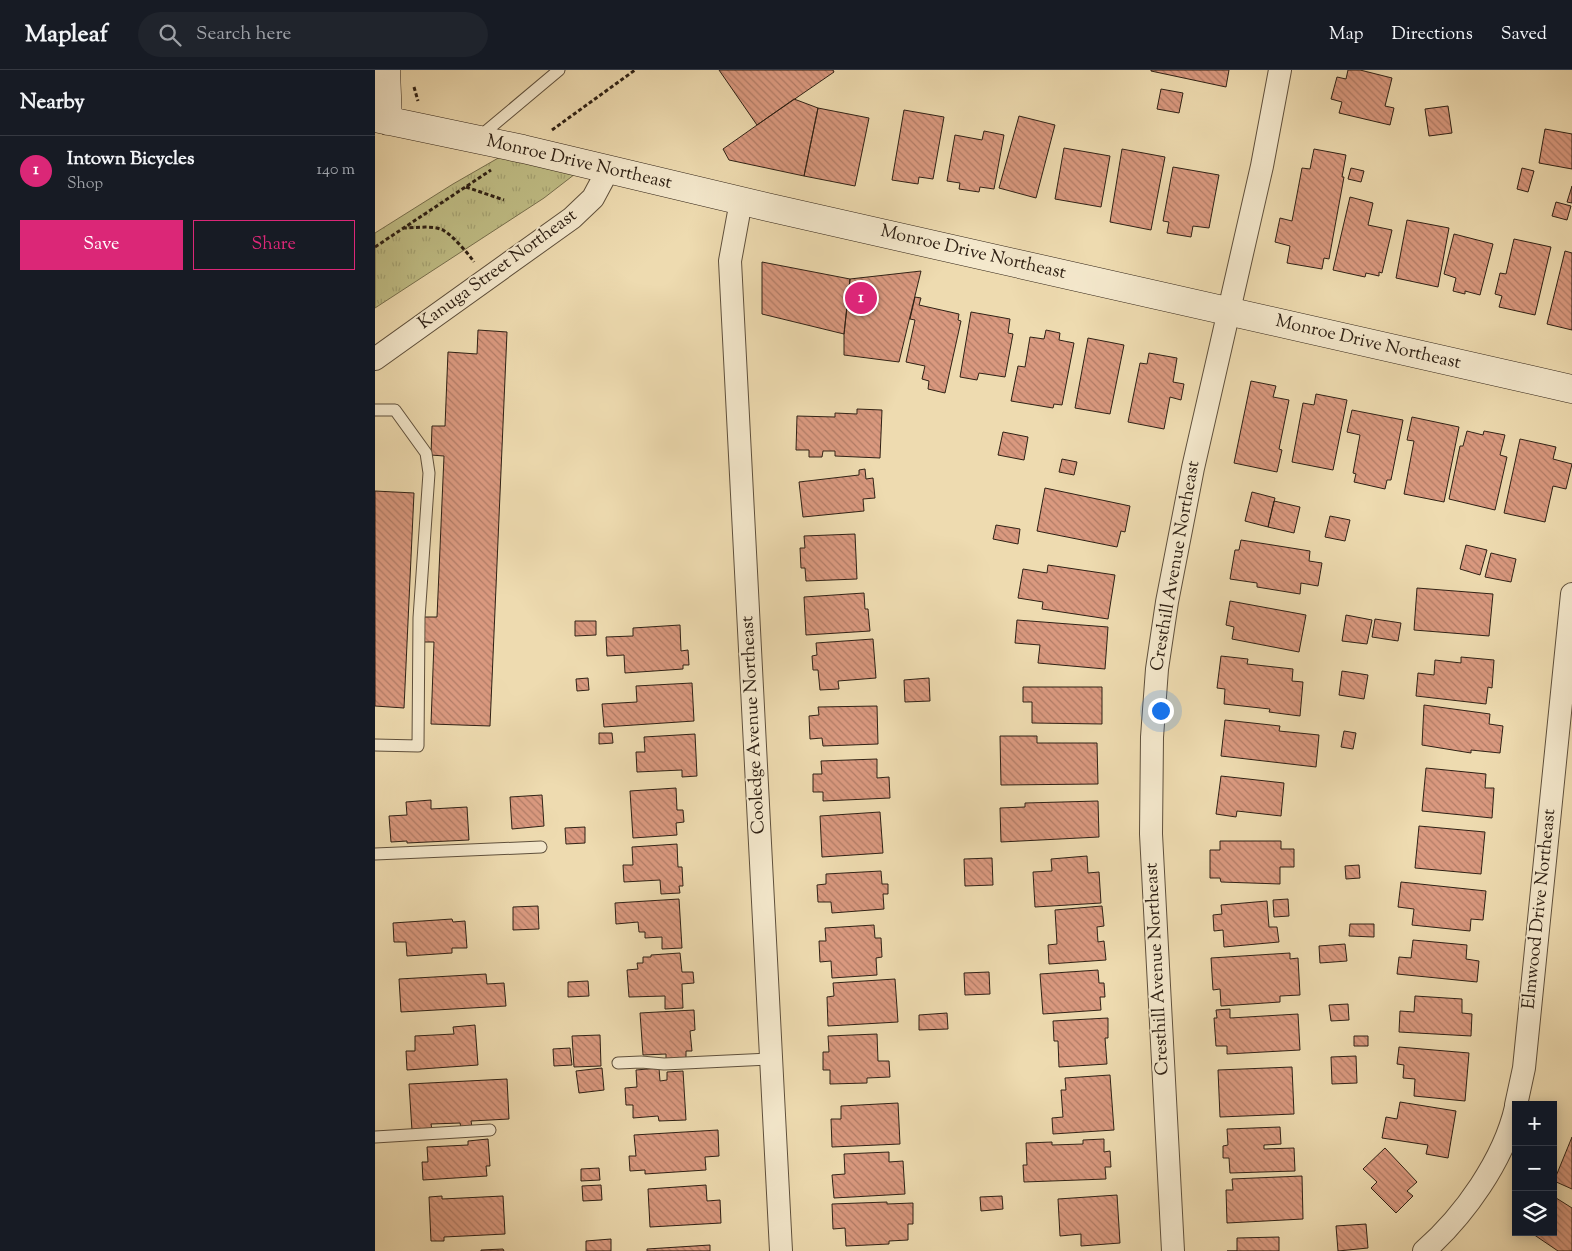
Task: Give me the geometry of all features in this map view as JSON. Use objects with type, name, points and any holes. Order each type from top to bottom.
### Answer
[{"type":"main road","points":[[382,120],[386,70]]},
{"type":"main road","name":"Monroe Drive Northeast","points":[[382,120],[477,139],[741,201],[1572,388]]},
{"type":"street","name":"Cresthill Avenue Northeast","points":[[1173,1251],[1151,834],[1151,737],[1157,669],[1169,593],[1193,468],[1262,166],[1281,70]]},
{"type":"street","name":"Kanuga Street Northeast","points":[[375,359],[572,218],[593,198],[608,170]]},
{"type":"street","name":"Cooledge Avenue Northeast","points":[[741,201],[730,261],[781,1251]]},
{"type":"street","name":"Elmwood Drive Northeast","points":[[1517,1101],[1524,1068],[1572,594]]},
{"type":"street","name":"Elmwood Drive Northeast","points":[[1424,1251],[1443,1234],[1473,1199],[1499,1155],[1512,1118]]},
{"type":"lane","points":[[477,139],[559,70]]},
{"type":"lane","points":[[375,410],[395,410],[425,453],[429,473],[419,618],[418,746],[375,745]]},
{"type":"lane","points":[[375,854],[541,847]]},
{"type":"lane","points":[[617,1063],[641,1062],[664,1064],[771,1059]]},
{"type":"lane","points":[[375,1137],[490,1130]]},
{"type":"path","points":[[558,126],[635,70]]},
{"type":"path","points":[[375,247],[489,171]]},
{"type":"path","points":[[465,187],[504,200]]},
{"type":"path","points":[[403,228],[425,227],[443,230],[467,253],[478,267]]},
{"type":"green space","points":[[500,157],[575,174],[544,198],[375,308],[375,233]]},
{"type":"building","points":[[719,70],[833,70],[834,72],[757,125]]},
{"type":"building","points":[[1151,70],[1229,70],[1226,87]]},
{"type":"building","points":[[1348,70],[1360,70],[1392,78],[1385,106],[1394,108],[1390,125],[1339,113],[1342,102],[1331,99],[1337,77],[1346,79]]},
{"type":"building","points":[[1161,89],[1183,93],[1179,113],[1157,109]]},
{"type":"building","points":[[794,99],[818,108],[804,176],[729,160],[723,149]]},
{"type":"building","points":[[1448,106],[1452,133],[1429,136],[1425,109]]},
{"type":"building","points":[[818,108],[869,118],[855,186],[804,176]]},
{"type":"building","points":[[904,110],[944,117],[933,179],[919,177],[918,184],[892,180]]},
{"type":"building","points":[[1019,116],[1055,125],[1036,198],[999,188]]},
{"type":"building","points":[[1545,129],[1572,134],[1572,169],[1539,163]]},
{"type":"building","points":[[984,131],[1004,135],[994,189],[980,187],[979,192],[959,189],[960,183],[947,181],[955,135],[982,140]]},
{"type":"building","points":[[1064,148],[1110,156],[1101,207],[1055,199]]},
{"type":"building","points":[[1122,149],[1165,157],[1151,230],[1110,222]]},
{"type":"building","points":[[1314,149],[1346,155],[1342,177],[1344,177],[1329,259],[1324,258],[1322,269],[1287,263],[1290,246],[1275,242],[1280,218],[1292,221],[1302,168],[1310,169]]},
{"type":"building","points":[[1173,167],[1219,175],[1209,228],[1193,226],[1191,237],[1167,233],[1169,222],[1163,221]]},
{"type":"building","points":[[1351,168],[1364,171],[1361,182],[1348,179]]},
{"type":"building","points":[[1522,168],[1534,171],[1528,192],[1517,189]]},
{"type":"building","points":[[1572,186],[1572,203],[1567,202]]},
{"type":"building","points":[[1350,197],[1373,203],[1368,225],[1392,230],[1382,273],[1379,272],[1379,276],[1366,273],[1365,277],[1333,270]]},
{"type":"building","points":[[1556,202],[1571,206],[1567,220],[1552,216]]},
{"type":"building","points":[[1407,220],[1449,228],[1438,287],[1396,278]]},
{"type":"building","points":[[1454,234],[1493,244],[1480,295],[1465,291],[1465,294],[1453,291],[1456,278],[1444,274]]},
{"type":"building","points":[[1514,239],[1551,247],[1535,315],[1499,307],[1502,296],[1495,294],[1500,273],[1506,274]]},
{"type":"building","points":[[1565,251],[1572,253],[1572,330],[1547,324]]},
{"type":"building","points":[[762,262],[850,279],[844,334],[762,314]]},
{"type":"building","points":[[921,271],[899,362],[844,355],[844,334],[850,279]]},
{"type":"building","points":[[915,297],[921,298],[919,305],[959,314],[958,320],[961,321],[945,393],[928,389],[929,381],[922,379],[925,366],[906,362],[915,320],[910,319]]},
{"type":"building","points":[[971,312],[1010,319],[1008,333],[1013,334],[1005,377],[979,373],[977,380],[960,377]]},
{"type":"building","points":[[478,330],[507,332],[490,726],[431,724],[434,642],[422,642],[423,617],[437,617],[444,456],[431,455],[432,426],[445,426],[448,352],[477,354]]},
{"type":"building","points":[[1046,330],[1060,333],[1059,340],[1074,343],[1062,405],[1054,404],[1053,408],[1011,401],[1018,366],[1025,367],[1030,337],[1044,339]]},
{"type":"building","points":[[1088,338],[1124,345],[1110,414],[1075,408]]},
{"type":"building","points":[[1149,353],[1177,358],[1173,382],[1184,384],[1181,400],[1170,397],[1164,429],[1128,422],[1140,363],[1147,364]]},
{"type":"building","points":[[1251,381],[1276,386],[1273,397],[1289,400],[1279,449],[1282,450],[1277,472],[1234,463]]},
{"type":"building","points":[[1316,394],[1347,400],[1333,470],[1292,462],[1303,403],[1314,405]]},
{"type":"building","points":[[857,409],[882,410],[880,458],[835,456],[835,451],[823,451],[822,457],[809,457],[809,450],[796,450],[797,416],[835,417],[835,413],[857,414]]},
{"type":"building","points":[[1352,410],[1403,420],[1391,480],[1387,480],[1385,489],[1354,482],[1356,474],[1353,473],[1360,435],[1347,432]]},
{"type":"building","points":[[1412,417],[1459,427],[1444,502],[1404,494],[1414,441],[1407,440]]},
{"type":"building","points":[[1467,431],[1483,435],[1484,431],[1505,435],[1500,455],[1507,457],[1495,510],[1449,499],[1460,446],[1463,446]]},
{"type":"building","points":[[1003,432],[1028,437],[1024,460],[998,455]]},
{"type":"building","points":[[1520,439],[1556,447],[1553,459],[1572,464],[1566,489],[1553,486],[1545,522],[1504,513]]},
{"type":"building","points":[[1062,459],[1077,462],[1074,475],[1059,472]]},
{"type":"building","points":[[865,469],[866,479],[873,478],[875,498],[863,499],[864,511],[803,517],[799,482],[859,475],[859,470]]},
{"type":"building","points":[[1045,488],[1130,506],[1125,532],[1121,531],[1117,547],[1037,531]]},
{"type":"building","points":[[375,491],[414,493],[404,708],[375,706]]},
{"type":"building","points":[[1252,492],[1275,498],[1268,527],[1245,521]]},
{"type":"building","points":[[1274,501],[1300,507],[1294,533],[1268,527]]},
{"type":"building","points":[[1330,516],[1350,520],[1345,541],[1325,537]]},
{"type":"building","points":[[996,525],[1020,529],[1018,544],[993,539]]},
{"type":"building","points":[[855,534],[857,579],[806,581],[805,568],[801,568],[800,548],[805,548],[804,536]]},
{"type":"building","points":[[1241,540],[1310,551],[1309,561],[1322,563],[1318,586],[1301,583],[1300,594],[1257,587],[1257,583],[1230,579],[1235,550],[1239,550]]},
{"type":"building","points":[[1466,545],[1487,550],[1480,575],[1460,569]]},
{"type":"building","points":[[1491,553],[1516,559],[1511,582],[1485,577]]},
{"type":"building","points":[[1048,565],[1115,575],[1108,619],[1042,609],[1043,602],[1018,598],[1023,569],[1047,573]]},
{"type":"building","points":[[1417,588],[1493,594],[1489,636],[1414,630]]},
{"type":"building","points":[[864,593],[865,609],[868,609],[870,631],[806,635],[804,597]]},
{"type":"building","points":[[1230,601],[1306,615],[1299,652],[1232,639],[1234,627],[1226,625]]},
{"type":"building","points":[[1346,615],[1372,620],[1367,644],[1342,641]]},
{"type":"building","points":[[1375,619],[1401,623],[1398,641],[1372,637]]},
{"type":"building","points":[[1017,620],[1108,627],[1105,669],[1038,663],[1040,645],[1015,643]]},
{"type":"building","points":[[575,621],[596,621],[596,635],[575,636]]},
{"type":"building","points":[[680,625],[681,651],[688,650],[689,665],[683,665],[683,669],[625,673],[624,655],[607,656],[606,637],[633,636],[633,628]]},
{"type":"building","points":[[873,639],[876,678],[838,681],[839,689],[820,690],[818,670],[813,670],[812,656],[817,655],[816,643]]},
{"type":"building","points":[[1221,656],[1248,659],[1247,664],[1293,669],[1292,681],[1303,682],[1300,716],[1269,712],[1270,709],[1224,704],[1225,689],[1217,688]]},
{"type":"building","points":[[1461,657],[1494,660],[1492,688],[1488,687],[1486,704],[1416,696],[1418,673],[1434,675],[1435,660],[1461,663]]},
{"type":"building","points":[[1342,671],[1368,675],[1364,699],[1339,695]]},
{"type":"building","points":[[588,678],[589,690],[577,691],[576,679]]},
{"type":"building","points":[[929,678],[930,701],[905,702],[904,680]]},
{"type":"building","points":[[692,683],[694,721],[604,727],[602,704],[637,702],[636,686]]},
{"type":"building","points":[[1023,687],[1102,687],[1102,724],[1032,723],[1032,702],[1023,702]]},
{"type":"building","points":[[1424,705],[1490,714],[1489,724],[1503,726],[1500,753],[1471,750],[1471,753],[1422,745]]},
{"type":"building","points":[[877,706],[878,744],[823,746],[822,738],[810,739],[809,716],[819,715],[818,707]]},
{"type":"building","points":[[1225,720],[1280,726],[1279,731],[1319,735],[1316,767],[1221,756]]},
{"type":"building","points":[[1344,731],[1356,733],[1353,749],[1341,747]]},
{"type":"building","points":[[599,733],[612,733],[613,743],[599,744]]},
{"type":"building","points":[[695,734],[697,776],[682,777],[682,770],[637,772],[636,752],[645,752],[644,737]]},
{"type":"building","points":[[1000,736],[1037,736],[1037,743],[1097,743],[1098,784],[1001,785]]},
{"type":"building","points":[[877,759],[877,778],[889,777],[890,798],[823,801],[823,792],[813,792],[813,774],[822,774],[821,761]]},
{"type":"building","points":[[1426,768],[1486,774],[1485,788],[1494,788],[1492,818],[1422,811]]},
{"type":"building","points":[[1221,776],[1284,783],[1281,816],[1237,811],[1236,817],[1216,814]]},
{"type":"building","points":[[676,788],[677,810],[683,810],[684,822],[676,823],[677,835],[633,838],[630,791]]},
{"type":"building","points":[[542,795],[544,826],[512,829],[510,797]]},
{"type":"building","points":[[431,800],[431,809],[467,807],[469,840],[391,842],[389,816],[407,815],[406,802]]},
{"type":"building","points":[[1098,801],[1099,837],[1001,842],[1000,808],[1025,807],[1025,803]]},
{"type":"building","points":[[880,812],[883,853],[822,857],[820,816]]},
{"type":"building","points":[[1419,826],[1485,832],[1481,874],[1415,868]]},
{"type":"building","points":[[585,827],[585,843],[566,844],[565,828]]},
{"type":"building","points":[[1220,841],[1281,841],[1281,849],[1294,849],[1294,867],[1280,867],[1280,884],[1221,882],[1220,878],[1210,878],[1210,850],[1220,850]]},
{"type":"building","points":[[677,844],[678,867],[682,867],[683,886],[679,886],[680,893],[661,894],[660,880],[624,882],[623,865],[633,865],[632,847]]},
{"type":"building","points":[[1087,856],[1088,873],[1099,872],[1101,903],[1035,907],[1033,872],[1052,871],[1051,859]]},
{"type":"building","points":[[992,858],[993,885],[965,886],[964,859]]},
{"type":"building","points":[[1359,865],[1360,878],[1346,879],[1345,866]]},
{"type":"building","points":[[881,871],[882,884],[888,884],[888,894],[883,894],[884,909],[832,913],[831,902],[818,902],[817,885],[826,884],[826,874]]},
{"type":"building","points":[[1401,882],[1486,891],[1483,920],[1471,919],[1470,931],[1412,925],[1414,909],[1398,907]]},
{"type":"building","points":[[679,899],[682,948],[662,949],[662,937],[645,938],[645,932],[639,932],[638,922],[616,924],[615,903]]},
{"type":"building","points":[[1288,899],[1289,916],[1274,917],[1273,900]]},
{"type":"building","points":[[1267,901],[1269,927],[1277,927],[1279,942],[1224,947],[1223,930],[1214,931],[1213,915],[1222,914],[1221,905]]},
{"type":"building","points":[[538,906],[539,929],[513,930],[513,907]]},
{"type":"building","points":[[1102,906],[1104,926],[1097,927],[1098,942],[1104,941],[1106,960],[1049,964],[1048,945],[1057,944],[1055,910]]},
{"type":"building","points":[[452,919],[453,922],[465,921],[467,948],[452,948],[452,953],[407,956],[406,942],[394,942],[393,923]]},
{"type":"building","points":[[1350,924],[1374,924],[1374,937],[1349,936]]},
{"type":"building","points":[[874,925],[875,938],[881,938],[882,957],[876,958],[877,975],[832,978],[831,961],[820,962],[819,941],[826,941],[825,928]]},
{"type":"building","points":[[1413,940],[1467,945],[1466,959],[1479,961],[1477,982],[1397,974],[1399,957],[1411,958]]},
{"type":"building","points":[[1345,944],[1347,961],[1320,963],[1319,946]]},
{"type":"building","points":[[680,953],[682,972],[693,972],[694,983],[682,984],[683,1008],[665,1009],[665,996],[629,997],[627,970],[638,969],[637,963],[643,963],[643,957]]},
{"type":"building","points":[[1290,953],[1290,959],[1298,958],[1300,995],[1280,996],[1280,1002],[1221,1006],[1220,989],[1213,990],[1211,958]]},
{"type":"building","points":[[1098,970],[1099,983],[1104,983],[1105,997],[1100,997],[1101,1010],[1043,1014],[1040,974]]},
{"type":"building","points":[[989,972],[990,994],[965,995],[964,973]]},
{"type":"building","points":[[486,974],[487,984],[504,983],[506,1006],[401,1012],[399,979]]},
{"type":"building","points":[[895,979],[898,1022],[828,1026],[827,997],[834,996],[833,983]]},
{"type":"building","points":[[588,981],[589,996],[568,997],[568,982]]},
{"type":"building","points":[[1415,996],[1462,999],[1462,1013],[1472,1014],[1471,1036],[1399,1032],[1400,1011],[1414,1012]]},
{"type":"building","points":[[1348,1004],[1349,1020],[1331,1021],[1329,1005]]},
{"type":"building","points":[[1230,1009],[1230,1018],[1298,1014],[1300,1050],[1227,1054],[1227,1046],[1216,1046],[1214,1018],[1217,1018],[1216,1010]]},
{"type":"building","points":[[694,1010],[695,1030],[690,1031],[692,1051],[686,1051],[686,1062],[666,1063],[666,1054],[643,1055],[640,1013]]},
{"type":"building","points":[[947,1013],[948,1029],[919,1030],[919,1015]]},
{"type":"building","points":[[1108,1018],[1108,1038],[1105,1038],[1107,1064],[1059,1067],[1058,1041],[1054,1041],[1053,1021]]},
{"type":"building","points":[[475,1025],[478,1065],[407,1070],[406,1051],[415,1051],[415,1036],[454,1034],[453,1027]]},
{"type":"building","points":[[877,1034],[878,1061],[889,1061],[890,1077],[867,1078],[867,1083],[830,1084],[830,1070],[823,1070],[823,1052],[829,1052],[828,1036]]},
{"type":"building","points":[[600,1035],[601,1066],[574,1067],[572,1036]]},
{"type":"building","points":[[1354,1036],[1368,1036],[1368,1046],[1354,1046]]},
{"type":"building","points":[[1399,1047],[1469,1053],[1465,1101],[1414,1096],[1415,1079],[1403,1078],[1404,1065],[1397,1064]]},
{"type":"building","points":[[570,1048],[572,1065],[554,1066],[553,1049]]},
{"type":"building","points":[[1356,1056],[1357,1083],[1332,1084],[1331,1057]]},
{"type":"building","points":[[1292,1067],[1294,1114],[1220,1117],[1218,1070]]},
{"type":"building","points":[[602,1068],[604,1090],[579,1093],[576,1071]]},
{"type":"building","points":[[659,1068],[660,1081],[667,1080],[667,1072],[683,1071],[686,1120],[659,1121],[658,1116],[633,1118],[633,1105],[626,1105],[625,1088],[637,1087],[636,1070]]},
{"type":"building","points":[[1110,1075],[1114,1130],[1053,1134],[1052,1118],[1063,1117],[1061,1090],[1066,1090],[1065,1078]]},
{"type":"building","points":[[507,1079],[509,1119],[471,1121],[472,1127],[461,1128],[460,1123],[431,1124],[432,1130],[412,1131],[409,1084]]},
{"type":"building","points":[[1400,1102],[1456,1111],[1448,1158],[1426,1154],[1428,1145],[1382,1138],[1386,1117],[1397,1119]]},
{"type":"building","points":[[898,1103],[900,1144],[832,1147],[831,1119],[841,1119],[841,1106]]},
{"type":"building","points":[[1280,1127],[1281,1144],[1264,1145],[1264,1149],[1294,1148],[1295,1171],[1230,1173],[1229,1158],[1223,1158],[1223,1146],[1228,1145],[1227,1129]]},
{"type":"building","points":[[718,1130],[719,1156],[705,1157],[706,1170],[645,1174],[645,1170],[630,1171],[629,1156],[636,1156],[634,1135]]},
{"type":"building","points":[[1572,1137],[1572,1189],[1557,1182],[1557,1174]]},
{"type":"building","points":[[488,1139],[490,1166],[486,1166],[487,1176],[423,1180],[422,1162],[428,1162],[427,1147],[468,1145],[468,1141]]},
{"type":"building","points":[[1104,1139],[1104,1152],[1110,1151],[1111,1167],[1105,1167],[1106,1179],[1024,1182],[1023,1165],[1027,1165],[1026,1143],[1052,1142],[1052,1145],[1083,1144],[1083,1140]]},
{"type":"building","points":[[1385,1148],[1417,1182],[1407,1191],[1413,1196],[1396,1213],[1371,1188],[1377,1182],[1363,1169]]},
{"type":"building","points":[[889,1152],[889,1162],[903,1161],[905,1194],[834,1198],[832,1175],[845,1174],[844,1154]]},
{"type":"building","points":[[599,1168],[600,1180],[581,1181],[581,1169]]},
{"type":"building","points":[[1302,1176],[1303,1219],[1227,1223],[1226,1190],[1233,1190],[1232,1179]]},
{"type":"building","points":[[601,1185],[602,1200],[583,1201],[582,1186]]},
{"type":"building","points":[[706,1185],[707,1201],[720,1200],[721,1223],[650,1227],[648,1189]]},
{"type":"building","points":[[1117,1195],[1120,1243],[1081,1246],[1081,1234],[1060,1236],[1058,1199]]},
{"type":"building","points":[[442,1196],[442,1199],[503,1196],[505,1234],[444,1237],[444,1241],[431,1241],[429,1197]]},
{"type":"building","points":[[1002,1196],[1003,1209],[981,1211],[980,1197]]},
{"type":"building","points":[[1557,1199],[1572,1208],[1572,1251],[1558,1251],[1536,1236],[1557,1236]]},
{"type":"building","points":[[887,1202],[887,1204],[913,1203],[913,1224],[908,1224],[908,1240],[889,1241],[889,1244],[846,1246],[845,1228],[833,1229],[832,1204]]},
{"type":"building","points":[[1366,1224],[1368,1248],[1338,1251],[1336,1226]]},
{"type":"building","points":[[1279,1237],[1279,1251],[1237,1251],[1237,1238]]},
{"type":"building","points":[[611,1239],[611,1251],[586,1251],[586,1241]]},
{"type":"building","points":[[710,1245],[710,1251],[647,1251],[647,1249]]},
{"type":"building","points":[[503,1249],[504,1251],[481,1251],[481,1250]]},
{"type":"place","name":"Intown Bicycles","points":[[861,298]]}]
